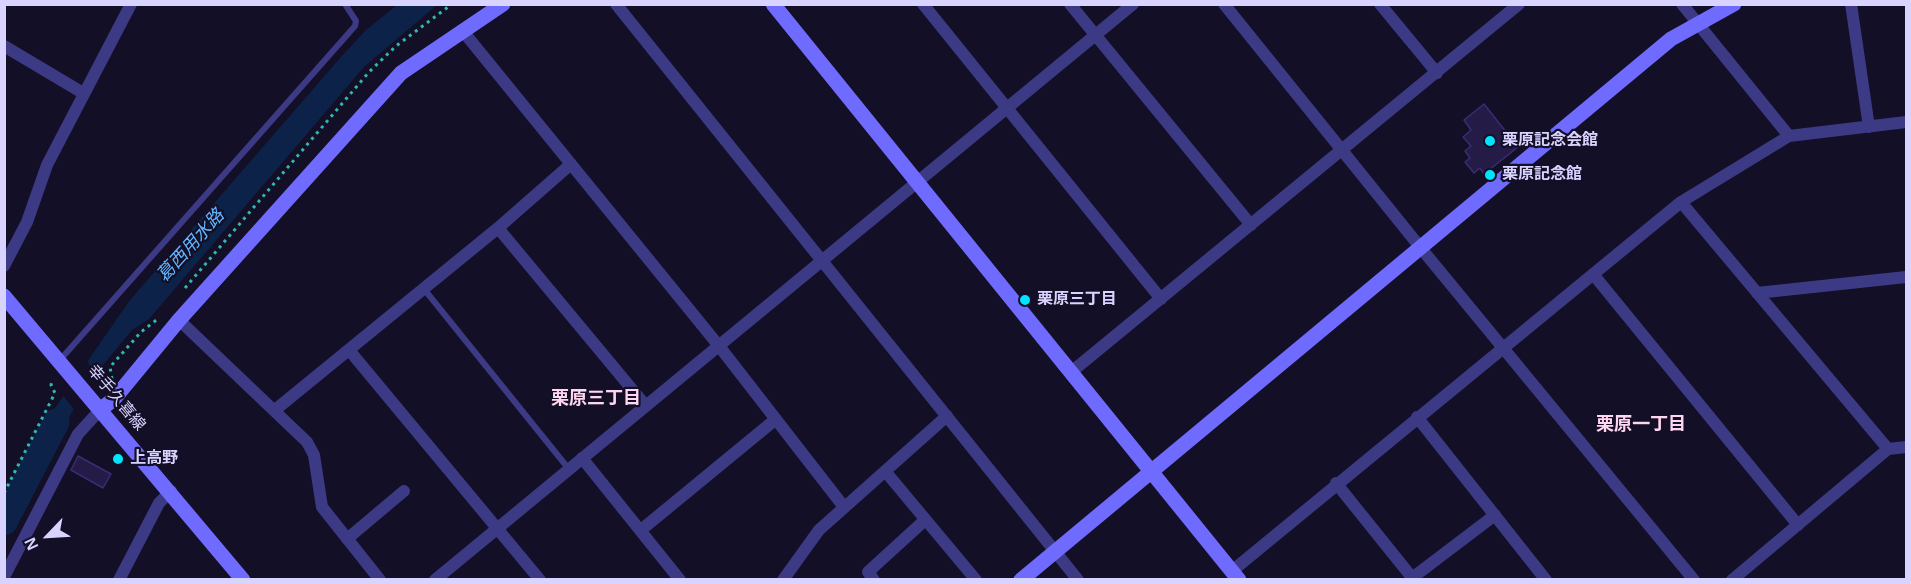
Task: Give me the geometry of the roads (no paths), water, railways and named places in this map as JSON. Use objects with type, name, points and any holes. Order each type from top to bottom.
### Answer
[{"type":"street","points":[[4,266],[27,222],[47,165],[131,4]]},
{"type":"street","points":[[4,577],[78,434],[97,404],[114,399],[179,320],[401,73],[503,4]]},
{"type":"street","points":[[616,4],[1078,579]]},
{"type":"street","points":[[773,4],[1235,575],[1336,483],[1681,202],[1790,136],[1906,122]]},
{"type":"street","points":[[923,4],[1161,299]]},
{"type":"street","points":[[1071,4],[1251,225]]},
{"type":"street","points":[[435,579],[568,468],[823,262],[1133,4]]},
{"type":"street","points":[[1224,4],[1420,247],[1694,579]]},
{"type":"street","points":[[1380,4],[1437,73]]},
{"type":"street","points":[[1071,374],[1340,149],[1520,4]]},
{"type":"street","points":[[1682,4],[1790,136]]},
{"type":"street","points":[[1021,579],[1671,39],[1734,4]]},
{"type":"street","points":[[1851,4],[1869,127]]},
{"type":"street","points":[[462,30],[719,346],[844,507]]},
{"type":"street","points":[[4,46],[83,93]]},
{"type":"street","points":[[275,410],[498,228],[571,165]]},
{"type":"street","points":[[1681,202],[1888,449]]},
{"type":"street","points":[[498,228],[646,406]]},
{"type":"street","points":[[1593,274],[1798,525]]},
{"type":"street","points":[[1757,293],[1906,277]]},
{"type":"street","name":"幸手久喜線","points":[[4,296],[243,579]]},
{"type":"street","points":[[179,320],[275,410],[312,449],[321,507],[380,579]]},
{"type":"street","points":[[349,350],[540,579]]},
{"type":"street","points":[[783,579],[819,530],[947,416]]},
{"type":"street","points":[[1417,417],[1546,579]]},
{"type":"street","points":[[641,530],[776,419]]},
{"type":"street","points":[[1732,579],[1888,449],[1906,447]]},
{"type":"street","points":[[582,458],[680,579]]},
{"type":"street","points":[[885,471],[976,579]]},
{"type":"street","points":[[1336,483],[1413,579],[1495,515]]},
{"type":"street","points":[[119,579],[159,503],[171,491]]},
{"type":"street","points":[[347,539],[404,491]]},
{"type":"street","points":[[874,579],[868,572],[925,520]]},
{"type":"lane","points":[[63,364],[355,26],[356,21],[345,4]]},
{"type":"lane","points":[[424,289],[568,468]]},
{"type":"water","points":[[397,5],[437,5],[364,67],[149,319],[132,330],[98,371],[72,412],[49,457],[33,450],[53,411],[130,300],[341,57],[366,30]]},
{"type":"waterway","name":"葛西用水路","points":[[4,522],[56,422]]},
{"type":"place","name":"栗原記念会館","points":[[1490,141]]},
{"type":"place","name":"栗原記念館","points":[[1490,175]]},
{"type":"place","name":"栗原三丁目","points":[[1025,300]]},
{"type":"place","name":"上高野","points":[[118,459]]},
{"type":"district","name":"栗原三丁目","points":[[596,399]]},
{"type":"district","name":"栗原一丁目","points":[[1641,425]]}]
